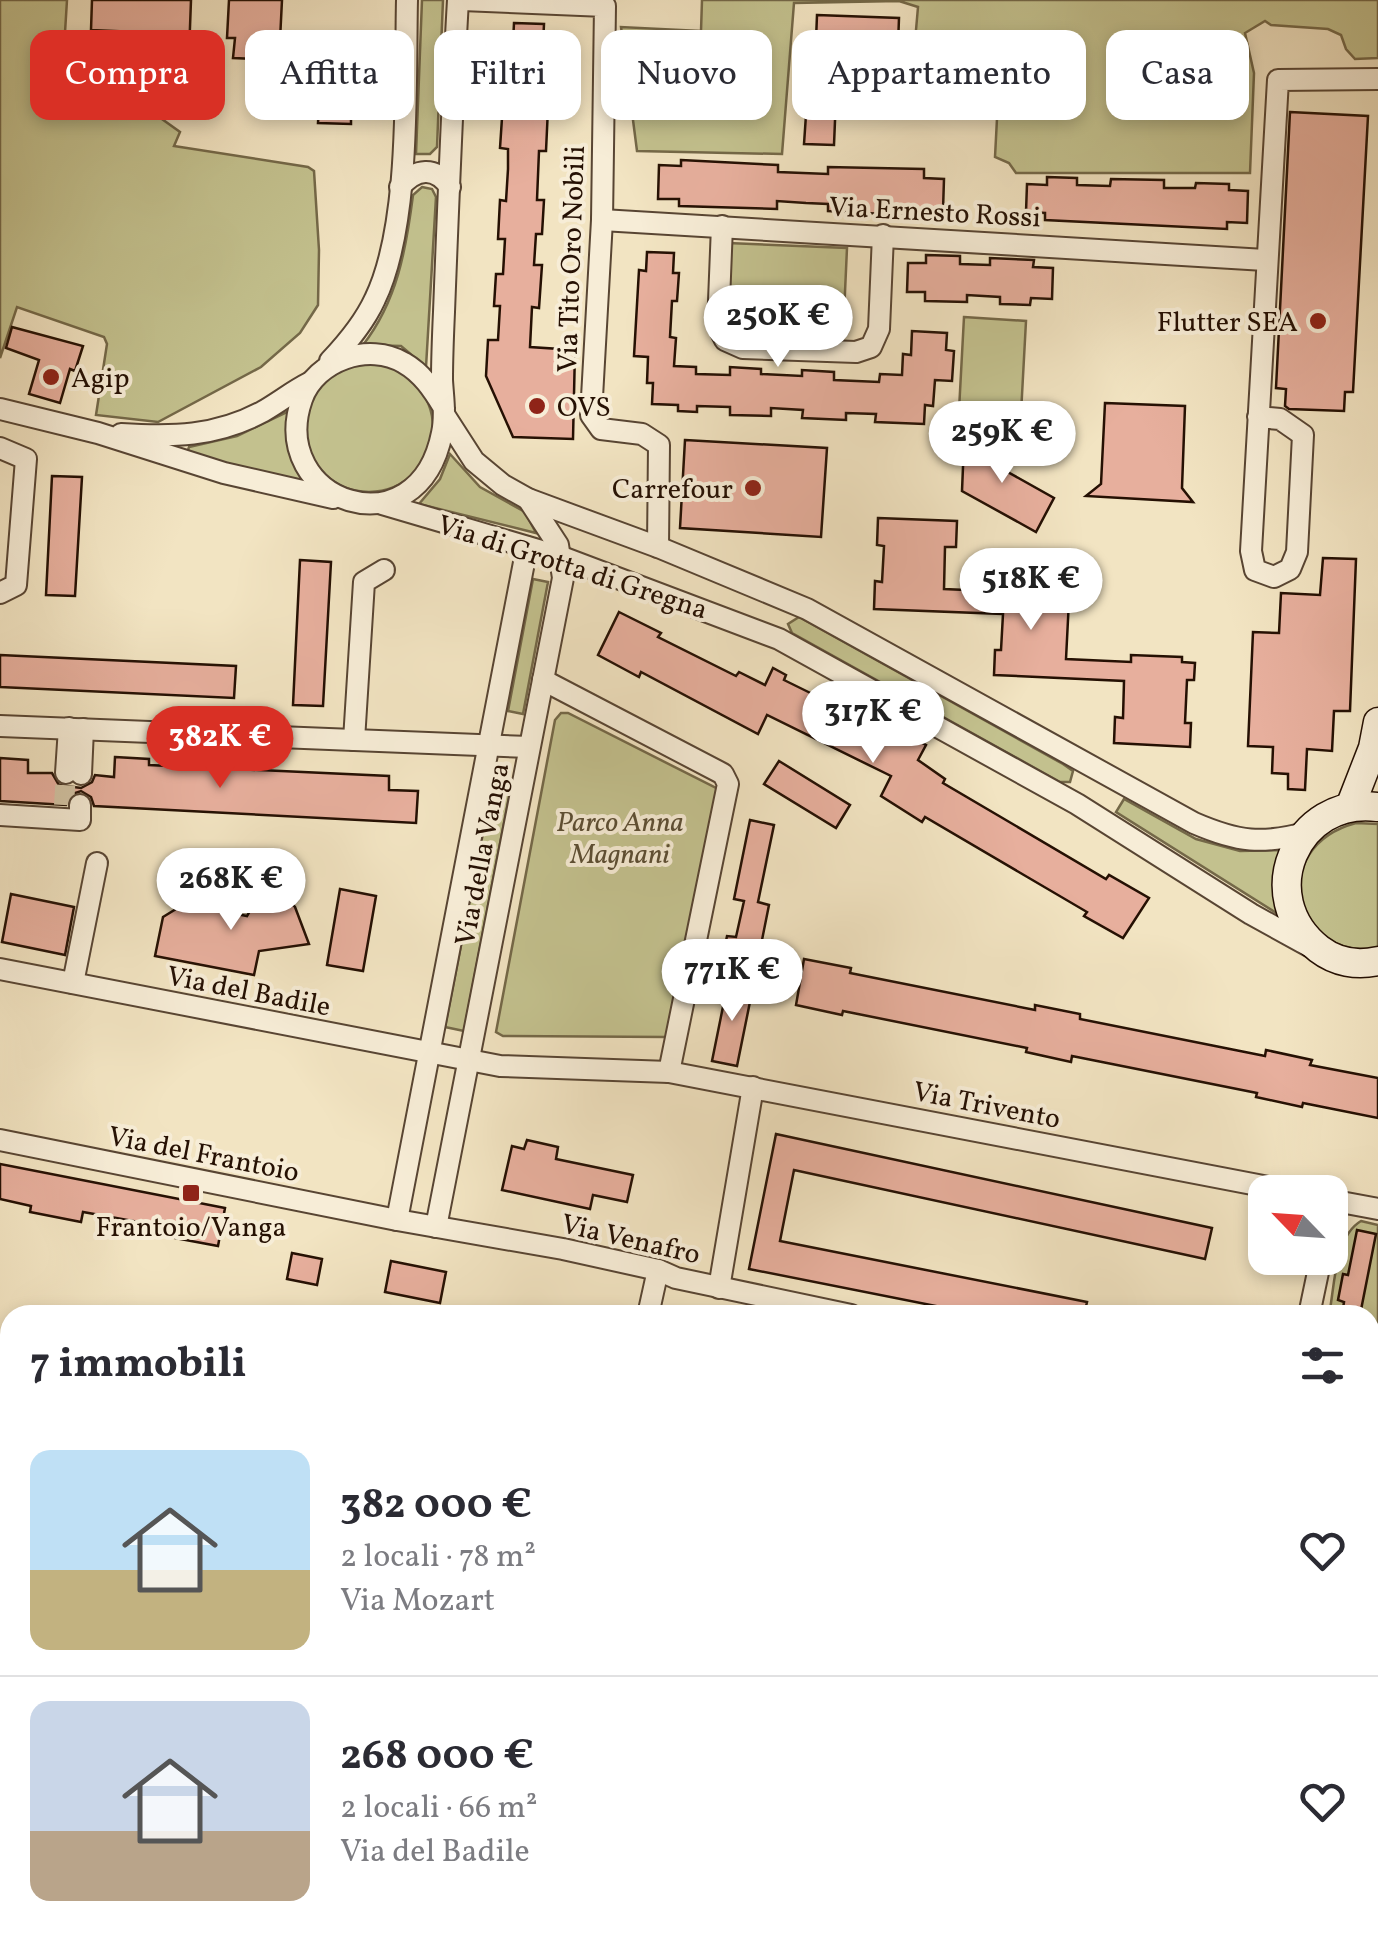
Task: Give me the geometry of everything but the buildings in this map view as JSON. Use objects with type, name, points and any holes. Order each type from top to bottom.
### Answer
[{"type":"street","points":[[340,499],[311,472],[299,446],[298,416],[315,378],[356,332],[380,289],[392,245],[400,187],[407,0]]},
{"type":"street","points":[[0,409],[98,433],[208,469],[363,505],[382,504],[405,494],[425,476],[438,452],[444,412],[442,355],[460,0]]},
{"type":"street","name":"Via Tito Oro Nobili","points":[[460,0],[605,6],[602,220],[591,415],[601,429],[642,434],[659,445],[658,546]]},
{"type":"street","points":[[1258,417],[1280,420],[1303,435],[1297,552],[1290,569],[1274,576],[1259,573],[1251,558],[1265,260],[1278,80],[1378,79]]},
{"type":"street","points":[[400,187],[411,176],[428,171],[438,174],[450,187]]},
{"type":"street","name":"Via Ernesto Rossi","points":[[602,220],[1265,260]]},
{"type":"street","points":[[722,226],[718,326],[726,340],[743,348],[856,352],[871,347],[879,329],[883,235]]},
{"type":"street","points":[[98,433],[181,437],[206,433],[254,416],[348,358],[382,354],[416,371],[444,412]]},
{"type":"street","name":"Via di Grotta di Gregna","points":[[444,412],[480,468],[528,498],[658,546],[830,620],[1096,770],[1225,835],[1258,842],[1309,832],[1328,816],[1364,807]]},
{"type":"street","points":[[0,448],[26,459],[16,584],[0,593]]},
{"type":"street","points":[[528,498],[553,535],[562,557]]},
{"type":"street","name":"Via di Grotta di Gregna","points":[[382,504],[562,557],[763,632],[1077,804],[1250,914],[1327,955],[1375,965]]},
{"type":"street","name":"Via della Vanga","points":[[397,1220],[527,547]]},
{"type":"street","name":"Via della Vanga","points":[[436,1228],[564,578],[562,557]]},
{"type":"street","points":[[354,740],[364,582],[384,570]]},
{"type":"street","points":[[763,632],[780,598]]},
{"type":"street","points":[[543,680],[723,774],[728,784],[669,1072]]},
{"type":"street","points":[[1364,807],[1378,722]]},
{"type":"street","points":[[0,726],[529,747]]},
{"type":"street","points":[[74,774],[76,728]]},
{"type":"street","points":[[1077,804],[1096,770]]},
{"type":"street","points":[[0,815],[72,812]]},
{"type":"street","points":[[1309,832],[1288,869],[1286,900],[1296,926],[1327,955]]},
{"type":"street","points":[[73,983],[97,864]]},
{"type":"street","name":"Via del Badile","points":[[0,969],[514,1068],[615,1071]]},
{"type":"street","name":"Via Trivento","points":[[615,1071],[669,1072],[1248,1183]]},
{"type":"street","points":[[718,1288],[753,1087]]},
{"type":"street","name":"Via del Frantoio","points":[[0,1140],[397,1220]]},
{"type":"street","points":[[1348,1207],[1378,1209]]},
{"type":"street","name":"Via Venafro","points":[[397,1220],[563,1249],[802,1305]]},
{"type":"street","points":[[650,1305],[658,1270]]},
{"type":"street","points":[[1311,1305],[1318,1275]]},
{"type":"green space","points":[[0,0],[67,0],[65,30],[30,30],[30,120],[163,120],[180,132],[174,146],[314,171],[318,305],[300,333],[261,367],[158,422],[96,415],[107,344],[104,337],[17,307],[0,358]]},
{"type":"green space","points":[[422,0],[443,0],[442,30],[434,30],[437,147],[430,154],[416,154]]},
{"type":"green space","points":[[702,0],[1378,0],[1378,58],[1355,59],[1341,35],[1328,29],[1271,25],[1265,21],[1249,31],[1106,30],[1106,120],[1249,120],[1249,51],[1254,73],[1250,173],[1016,173],[1009,163],[995,157],[997,120],[1086,120],[1086,30],[916,30],[918,7],[899,1],[794,3],[782,154],[637,151],[633,120],[772,120],[772,30],[701,30]]},
{"type":"green space","points":[[621,27],[681,30],[621,30]]},
{"type":"green space","points":[[422,187],[432,189],[436,197],[426,367],[401,346],[363,345],[392,293],[413,195]]},
{"type":"green space","points":[[728,243],[847,248],[843,336],[724,331]]},
{"type":"green space","points":[[964,317],[1026,321],[1020,432],[958,429]]},
{"type":"green space","points":[[369,364],[393,369],[414,383],[428,404],[433,428],[428,452],[414,473],[393,487],[369,492],[345,487],[324,473],[310,452],[305,428],[310,404],[324,383],[345,369]]},
{"type":"green space","points":[[289,411],[292,456],[311,486],[187,453],[189,447],[237,436]]},
{"type":"green space","points":[[450,454],[480,487],[525,512],[536,533],[419,504],[440,479]]},
{"type":"green space","points":[[533,579],[548,582],[523,714],[508,711]]},
{"type":"green space","points":[[799,617],[1063,764],[1073,771],[1070,782],[1060,782],[792,633],[788,624]]},
{"type":"green space","name":"Parco Anna Magnani","points":[[561,713],[568,713],[718,789],[666,1037],[503,1036],[496,1032],[555,720]]},
{"type":"green space","points":[[494,777],[512,781],[464,1031],[445,1027]]},
{"type":"green space","points":[[1124,799],[1196,839],[1240,851],[1280,850],[1286,919],[1116,812]]},
{"type":"green space","points":[[1356,823],[1378,824],[1378,948],[1348,947],[1325,937],[1309,920],[1301,899],[1300,877],[1309,854],[1328,836]]},
{"type":"green space","points":[[1361,1221],[1378,1225],[1378,1305],[1331,1305],[1335,1275],[1348,1275],[1348,1234]]},
{"type":"tunnel","points":[[64,805],[66,773]]},
{"type":"place","name":"Flutter SEA","points":[[1318,321]]},
{"type":"place","name":"Agip","points":[[51,377]]},
{"type":"place","name":"OVS","points":[[537,406]]},
{"type":"place","name":"Carrefour","points":[[753,488]]},
{"type":"place","name":"Frantoio/Vanga","points":[[191,1193]]}]
